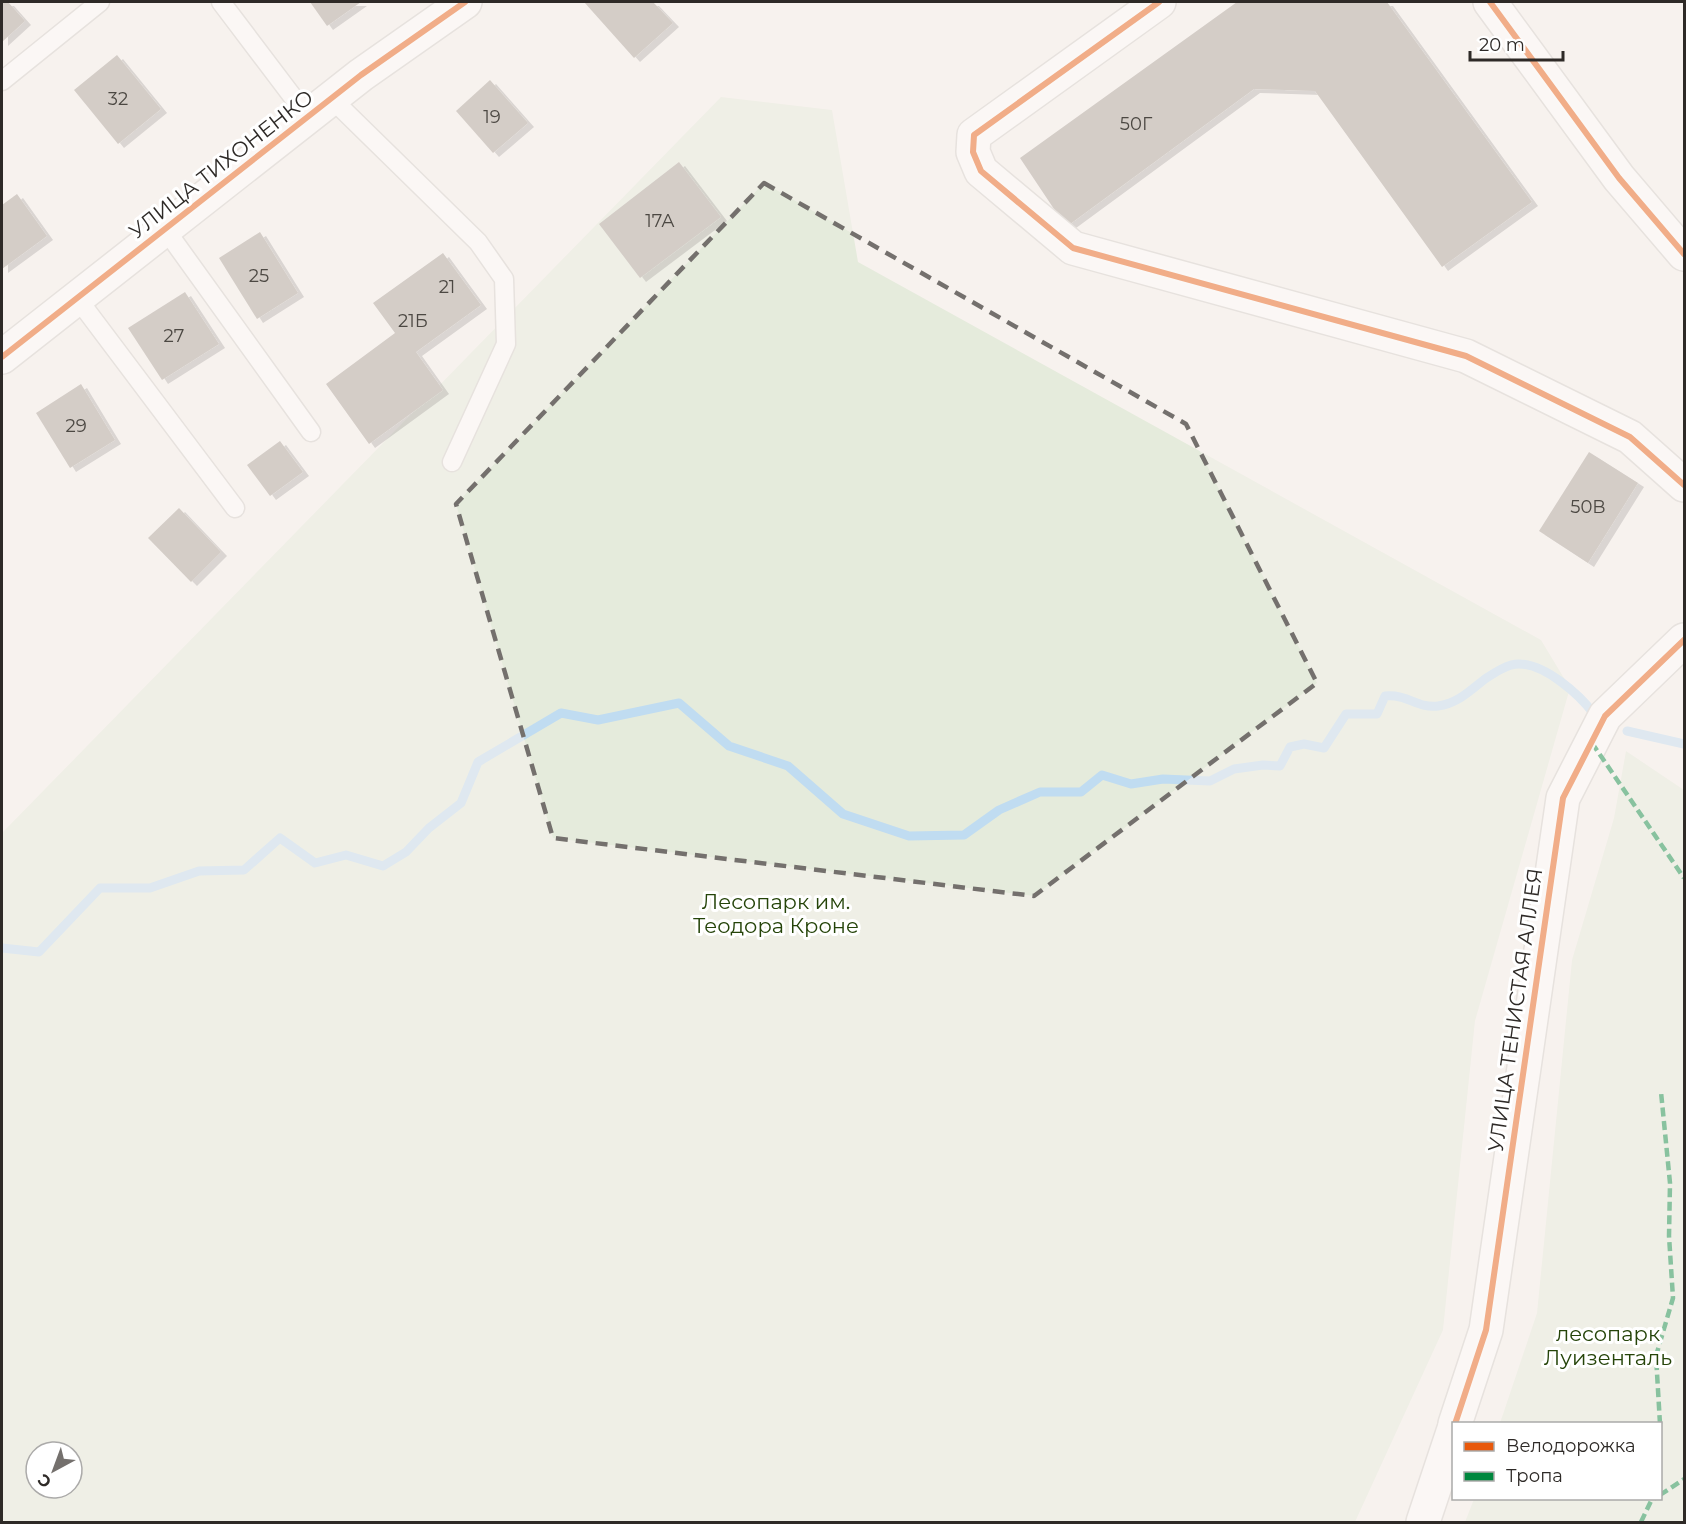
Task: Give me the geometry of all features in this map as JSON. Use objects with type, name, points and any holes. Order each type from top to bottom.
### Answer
[{"type":"street","name":"УЛИЦА ТИХОНЕНКО","points":[[2,357],[319,108],[465,2]]},
{"type":"street","points":[[1159,2],[974,135],[973,152],[981,171],[1072,248],[1466,356],[1630,437],[1684,485]]},
{"type":"street","points":[[1490,2],[1619,177],[1684,254]]},
{"type":"street","name":"УЛИЦА ТЕНИСТАЯ АЛЛЕЯ","points":[[1456,1422],[1486,1330],[1563,798],[1605,716],[1684,640]]},
{"type":"street","points":[[1423,1522],[1452,1435]]},
{"type":"lane","points":[[2,81],[100,2]]},
{"type":"lane","points":[[221,2],[319,108],[478,242],[504,279],[506,344],[452,462]]},
{"type":"lane","points":[[165,229],[311,432]]},
{"type":"lane","points":[[77,298],[235,508]]},
{"type":"highlighted area","points":[[764,183],[1186,424],[1317,683],[1034,896],[553,838],[456,504]]},
{"type":"green space","name":"Лесопарк им. Теодора Кроне","points":[[721,97],[832,110],[858,262],[1541,640],[1570,688],[1475,1021],[1443,1330],[1355,1522],[2,1522],[2,833]]},
{"type":"green space","name":"лесопарк Луизенталь","points":[[1626,751],[1684,790],[1684,1522],[1465,1522],[1474,1500],[1662,1500],[1662,1422],[1500,1422],[1537,1313],[1572,960],[1614,818]]},
{"type":"building","points":[[2,2],[8,2],[25,21],[2,42]]},
{"type":"building","points":[[310,2],[361,2],[327,26]]},
{"type":"building","points":[[584,2],[653,2],[673,23],[634,58]]},
{"type":"building","points":[[1237,2],[1387,2],[1532,202],[1442,267],[1315,91],[1254,89],[1066,227],[1020,158]]},
{"type":"building","points":[[117,55],[161,109],[118,144],[74,90]]},
{"type":"building","points":[[490,80],[528,123],[493,153],[456,111]]},
{"type":"building","points":[[679,162],[721,217],[640,278],[599,224]]},
{"type":"building","points":[[17,194],[47,236],[2,269],[2,205]]},
{"type":"building","points":[[260,232],[298,293],[257,319],[219,258]]},
{"type":"building","points":[[443,253],[481,305],[416,352],[443,390],[369,444],[326,384],[395,333],[373,303]]},
{"type":"building","points":[[185,292],[219,344],[162,380],[128,328]]},
{"type":"building","points":[[81,384],[115,440],[70,468],[36,413]]},
{"type":"building","points":[[280,441],[303,472],[270,496],[247,465]]},
{"type":"building","points":[[1589,452],[1638,483],[1588,563],[1539,531]]},
{"type":"building","points":[[179,508],[221,552],[191,582],[148,538]]},
{"type":"waterway","points":[[2,948],[39,952],[100,888],[150,888],[199,871],[244,870],[280,838],[315,863],[346,855],[383,866],[406,852],[429,828],[461,803],[478,762],[561,713],[598,720],[679,703],[729,746],[788,766],[843,814],[909,836],[964,835],[999,810],[1040,792],[1081,792],[1102,775],[1131,784],[1163,779],[1210,781],[1234,769],[1263,765],[1280,766],[1290,747],[1304,744],[1324,748],[1346,714],[1377,714],[1385,696],[1400,697],[1423,705],[1445,705],[1463,696],[1505,667],[1514,664],[1529,665],[1550,675],[1571,689],[1594,714]]},
{"type":"waterway","points":[[1627,731],[1684,744]]},
{"type":"marked path","points":[[1592,743],[1684,878]]},
{"type":"marked path","points":[[1660,1422],[1656,1356],[1673,1298],[1669,1236],[1670,1183],[1661,1092]]},
{"type":"marked path","points":[[1662,1494],[1684,1479]]},
{"type":"marked path","points":[[1641,1522],[1652,1500]]},
{"type":"cycle path","points":[[2,357],[361,75],[465,2]]},
{"type":"cycle path","points":[[1159,2],[974,135],[973,152],[981,171],[1073,248],[1466,356],[1630,437],[1684,485]]},
{"type":"cycle path","points":[[1490,2],[1619,178],[1684,254]]},
{"type":"cycle path","points":[[1456,1422],[1486,1330],[1563,798],[1605,716],[1684,640]]}]
